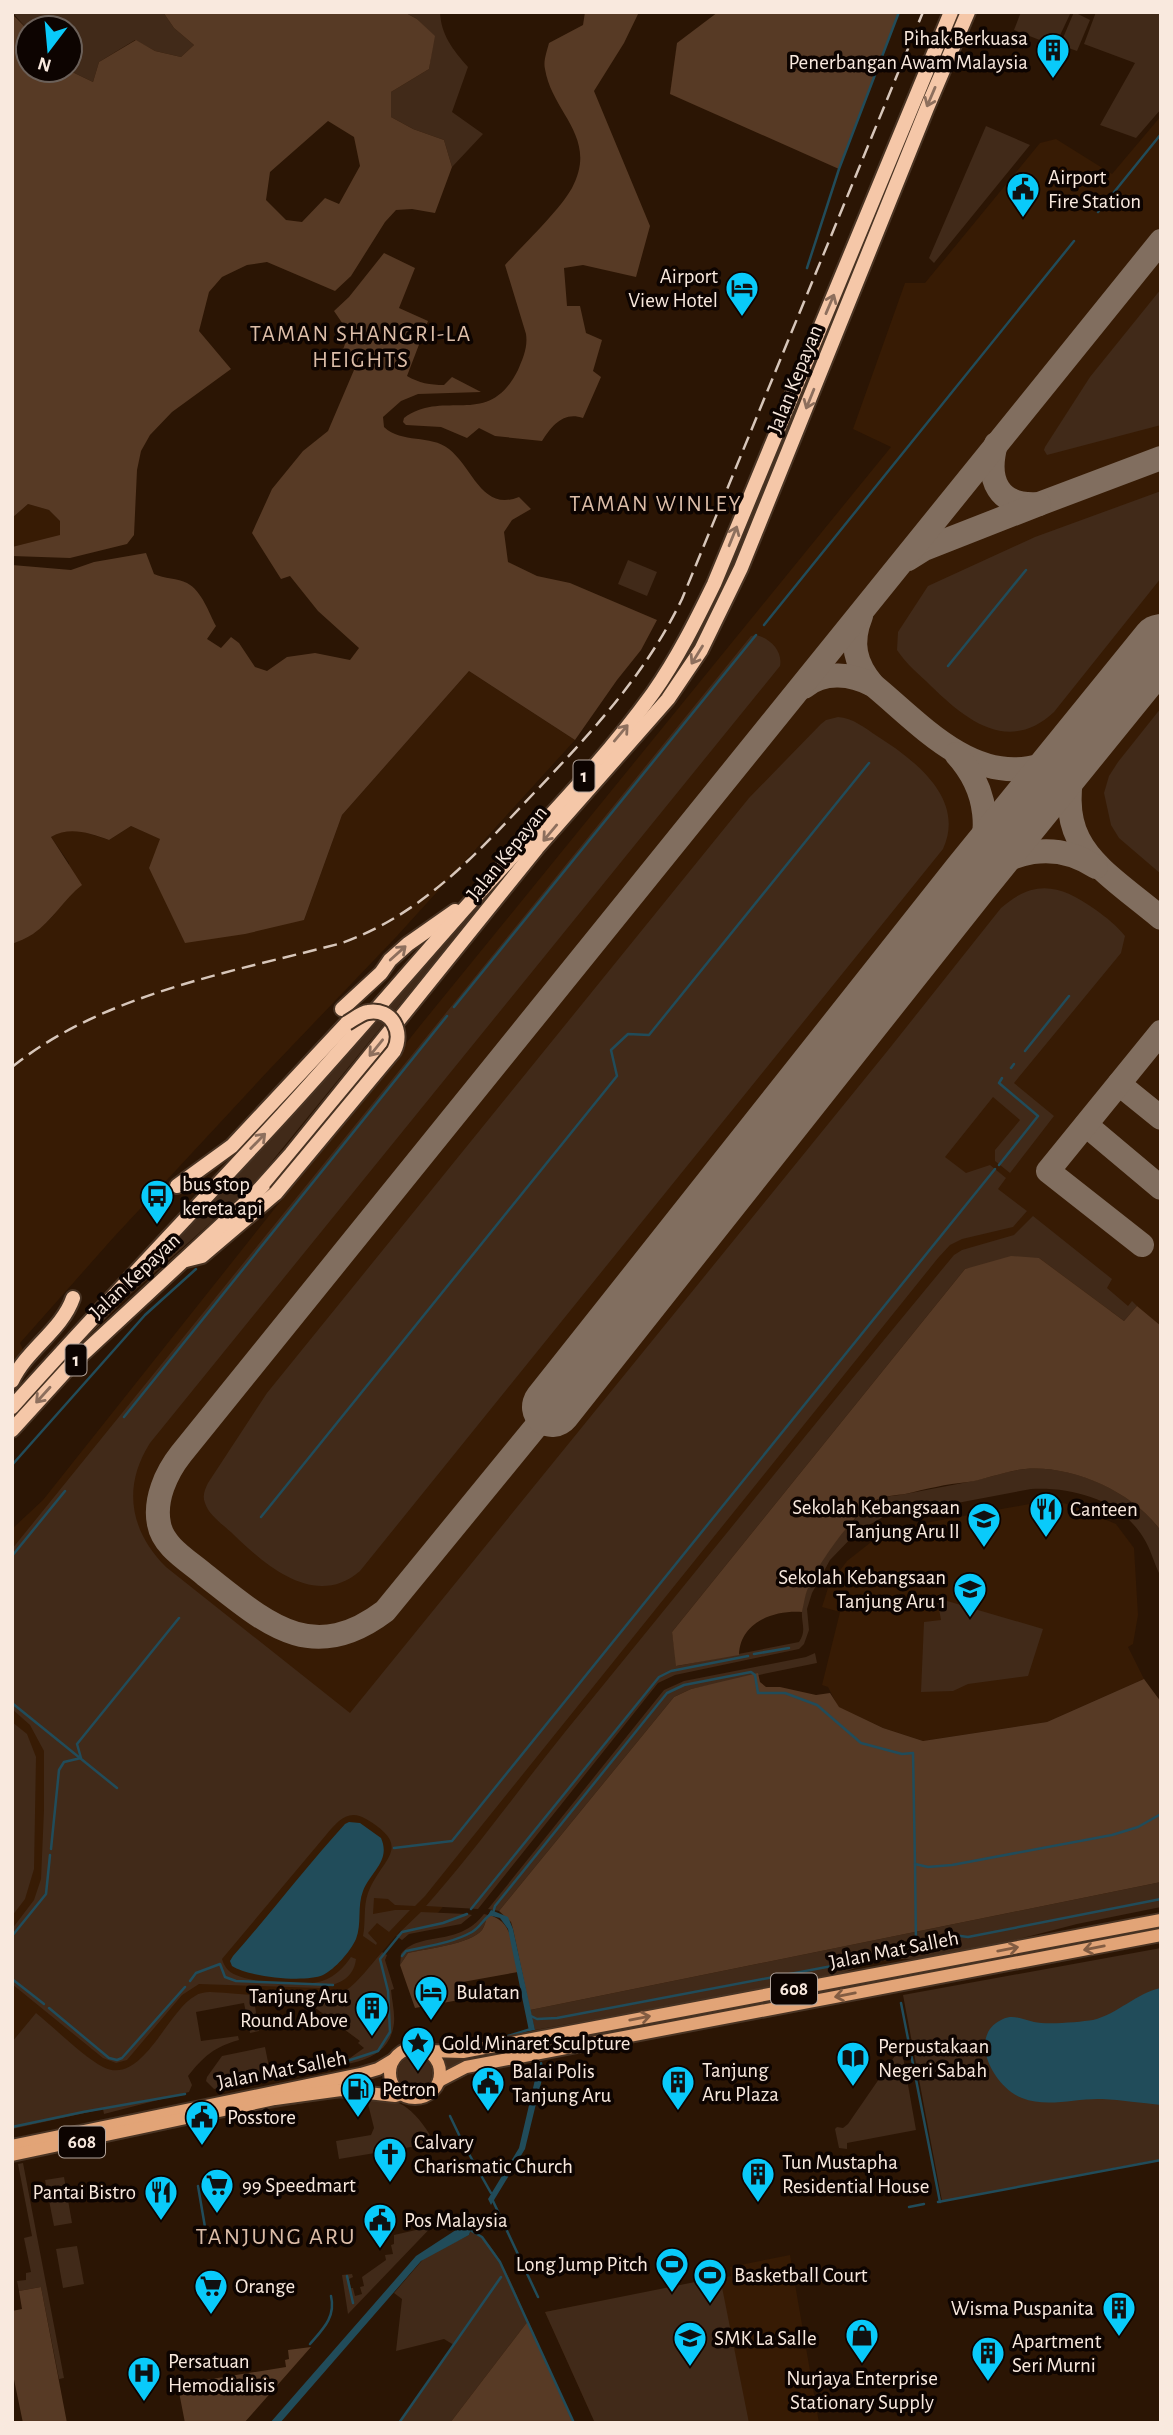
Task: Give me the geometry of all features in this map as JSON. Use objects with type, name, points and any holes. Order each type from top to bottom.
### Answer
[{"type":"highway","name":"Jalan Kepayan","points":[[12,1407],[120,1287],[271,1127],[596,762],[667,671],[715,584],[951,12]]},
{"type":"highway","name":"Jalan Kepayan","points":[[12,1430],[72,1364],[255,1194],[291,1154],[537,848],[659,709],[701,650],[741,568],[968,12]]},
{"type":"highway","points":[[342,1009],[408,944],[440,923],[485,885]]},
{"type":"highway","points":[[381,973],[398,975],[435,936],[451,924]]},
{"type":"highway","points":[[177,1186],[232,1146],[347,1023],[367,1012],[383,1014],[395,1025],[399,1041],[394,1051],[276,1193],[202,1256],[183,1261]]},
{"type":"highway","points":[[12,1381],[24,1362],[68,1312],[73,1298]]},
{"type":"main road","name":"Jalan Mat Salleh","points":[[428,2051],[463,2052],[1161,1920]]},
{"type":"main road","name":"Jalan Mat Salleh","points":[[439,2081],[466,2067],[1161,1935]]},
{"type":"main road","name":"608","points":[[393,2060],[409,2049],[420,2048],[428,2051]]},
{"type":"main road","points":[[428,2051],[436,2058],[440,2068],[439,2081]]},
{"type":"main road","name":"Jalan Mat Salleh","points":[[12,2146],[361,2074],[378,2069],[393,2060]]},
{"type":"main road","points":[[393,2060],[390,2079],[401,2094]]},
{"type":"main road","name":"608","points":[[401,2094],[417,2099],[426,2096],[433,2092],[439,2081]]},
{"type":"main road","name":"Jalan Mat Salleh","points":[[12,2155],[275,2099],[341,2090],[395,2096],[401,2094]]},
{"type":"shaded area","points":[[12,12],[163,12],[174,28],[194,45],[181,57],[155,51],[135,40],[99,62],[93,82],[84,78],[84,14],[14,14]]},
{"type":"shaded area","points":[[163,12],[404,12],[417,19],[435,36],[429,69],[391,92],[391,117],[413,129],[444,140],[452,167],[435,213],[412,209],[396,210],[385,222],[351,276],[335,291],[267,262],[247,265],[222,277],[209,292],[199,331],[231,369],[172,412],[150,435],[141,451],[137,470],[134,535],[127,544],[70,558],[12,556],[12,547],[60,535],[60,521],[49,510],[28,504],[12,518],[12,14],[14,84],[84,84],[84,78],[93,82],[99,62],[136,40],[155,51],[181,57],[194,45],[174,28]],"holes":[[[328,121],[354,137],[360,166],[339,204],[325,198],[302,222],[286,220],[266,200],[270,172]]]},
{"type":"shaded area","points":[[404,12],[440,12],[449,42],[468,67],[452,112],[483,134],[452,167],[444,140],[413,129],[391,117],[391,92],[429,69],[434,36],[417,19]]},
{"type":"shaded area","points":[[585,12],[639,12],[624,43],[594,91],[650,226],[636,277],[583,265],[564,268],[567,306],[580,306],[586,333],[602,340],[593,371],[601,377],[583,418],[564,418],[542,441],[495,436],[479,428],[467,438],[441,427],[406,425],[404,418],[419,410],[435,406],[480,404],[493,399],[506,388],[518,370],[526,348],[526,334],[505,265],[559,207],[572,188],[579,170],[577,140],[549,85],[544,63],[549,43],[583,25]]},
{"type":"shaded area","points":[[718,12],[899,12],[839,169],[670,94],[677,43]]},
{"type":"shaded area","points":[[957,12],[960,12],[918,108],[733,569],[692,651],[661,695],[703,626],[730,568]]},
{"type":"shaded area","points":[[1021,12],[1071,12],[1055,46],[1014,30]]},
{"type":"shaded area","points":[[1074,12],[1090,20],[1077,51],[1060,45]]},
{"type":"shaded area","points":[[1096,12],[1161,12],[1161,109],[1136,138],[1100,125],[1135,63],[1084,44]]},
{"type":"shaded area","points":[[1161,116],[1161,1327],[962,1264],[429,1924],[400,1931],[371,1965],[360,2041],[306,2001],[205,1996],[113,2103],[12,2119],[12,1529],[43,1500],[419,1027],[891,447],[853,429],[905,283],[925,283],[1040,143],[1056,139],[1112,174]]},
{"type":"shaded area","points":[[986,126],[1030,145],[934,263],[929,258]]},
{"type":"shaded area","points":[[384,253],[415,268],[399,308],[428,321],[407,376],[420,382],[439,385],[444,385],[452,377],[481,392],[418,394],[401,401],[383,417],[384,427],[399,436],[441,444],[449,449],[479,486],[496,498],[506,500],[519,497],[531,509],[512,520],[504,532],[508,562],[537,576],[570,583],[657,620],[641,650],[575,740],[469,671],[342,815],[304,920],[245,934],[185,943],[149,868],[160,839],[131,826],[109,840],[72,831],[51,837],[82,885],[40,929],[12,944],[12,565],[71,570],[94,562],[146,553],[154,574],[187,583],[201,597],[216,626],[207,639],[221,648],[231,637],[239,643],[255,667],[267,671],[287,657],[315,653],[350,660],[359,648],[318,611],[290,576],[281,579],[252,533],[272,489],[303,451],[328,431],[354,370],[341,355],[349,333],[334,311],[349,297]]},
{"type":"shaded area","points":[[1161,289],[1161,425],[1047,455],[1045,447],[1090,377]]},
{"type":"shaded area","points":[[1161,491],[1161,578],[1054,712],[1037,724],[1021,731],[1005,731],[974,721],[945,699],[897,650],[898,632],[928,586],[1035,537]]},
{"type":"shaded area","points":[[28,504],[49,510],[60,521],[60,536],[12,547],[12,518]]},
{"type":"shaded area","points":[[628,560],[657,572],[647,596],[618,584]]},
{"type":"shaded area","points":[[756,635],[774,646],[779,655],[780,666],[150,1443],[141,1459],[133,1492],[134,1508],[144,1539],[166,1567],[350,1713],[1001,908],[1025,892],[1048,888],[1071,895],[1111,922],[1125,936],[1121,953],[1014,1083],[1054,1116],[1010,1173],[995,1161],[995,1150],[1020,1120],[993,1097],[945,1157],[966,1173],[990,1165],[1006,1178],[998,1189],[1027,1211],[1013,1227],[962,1239],[950,1245],[938,1258],[425,1896],[415,1906],[395,1905],[388,1899],[374,1898],[373,1914],[410,1910],[389,1932],[377,1923],[368,1933],[376,1945],[363,1936],[366,1904],[368,1893],[392,1846],[381,1829],[354,1815],[343,1818],[334,1825],[222,1959],[233,1974],[244,1978],[303,1984],[331,1977],[351,1957],[356,1959],[352,1972],[344,1980],[319,1988],[199,1984],[182,1995],[127,2060],[116,2063],[103,2058],[12,1984],[12,1929],[34,1900],[41,1879],[44,1751],[30,1725],[12,1709],[12,1549],[751,636]]},
{"type":"shaded area","points":[[469,671],[575,740],[397,936],[113,1238],[20,1343],[23,1350],[12,1370],[12,944],[34,933],[52,917],[67,896],[69,863],[51,837],[62,831],[81,831],[109,840],[131,826],[161,839],[149,868],[163,893],[304,920],[342,815]]},
{"type":"shaded area","points":[[1161,708],[1161,874],[1119,838],[1111,825],[1104,793],[1109,776],[1118,762]]},
{"type":"shaded area","points":[[838,717],[859,724],[892,746],[921,769],[933,783],[948,814],[948,831],[943,849],[360,1571],[343,1582],[326,1586],[309,1585],[277,1570],[214,1516],[207,1508],[204,1498],[208,1483],[267,1393],[749,798],[821,724]]},
{"type":"shaded area","points":[[510,863],[513,865],[251,1187],[125,1299],[12,1417],[12,1413],[328,1073]]},
{"type":"shaded area","points":[[1033,1216],[1112,1279],[1107,1288],[1128,1306],[1132,1301],[1137,1306],[1124,1321],[1039,1258],[965,1269],[672,1632],[677,1666],[799,1642],[803,1630],[804,1601],[817,1568],[843,1532],[874,1502],[884,1497],[1018,1470],[1044,1469],[1082,1477],[1119,1493],[1135,1504],[1161,1531],[1161,1577],[1146,1542],[1133,1524],[1108,1505],[1078,1493],[1031,1489],[883,1517],[857,1532],[830,1560],[812,1593],[807,1609],[809,1630],[799,1649],[675,1675],[658,1683],[478,1909],[426,1906],[954,1255],[962,1250],[1014,1235]]},
{"type":"shaded area","points":[[1011,1256],[1039,1258],[1124,1321],[1137,1306],[1161,1326],[1161,1531],[1135,1504],[1118,1493],[1082,1477],[1043,1469],[1018,1470],[975,1481],[881,1498],[859,1514],[829,1551],[808,1589],[802,1612],[780,1613],[760,1620],[745,1634],[739,1655],[676,1666],[672,1632],[965,1269]]},
{"type":"shaded area","name":"Sekolah Kebangsaan Tanjung Aru 1","points":[[1051,1500],[1071,1505],[1116,1524],[1134,1548],[1138,1615],[1133,1644],[1128,1647],[1144,1679],[1047,1722],[923,1741],[883,1728],[838,1707],[828,1687],[822,1685],[840,1612],[822,1607],[828,1588],[841,1587],[841,1577],[835,1577],[847,1561],[875,1539],[898,1528]]},
{"type":"shaded area","points":[[937,1598],[1043,1629],[1028,1676],[968,1684],[953,1691],[921,1692],[924,1622],[941,1620]]},
{"type":"shaded area","points":[[815,1653],[817,1663],[691,1689],[674,1697],[499,1911],[488,1909],[664,1690],[684,1681]]},
{"type":"shaded area","points":[[758,1673],[760,1682],[766,1687],[780,1687],[816,1695],[830,1693],[839,1707],[883,1728],[923,1741],[1047,1722],[1144,1679],[1161,1702],[1161,1882],[530,2010],[511,1922],[499,1911],[674,1697],[691,1689]]},
{"type":"shaded area","points":[[12,1722],[27,1734],[36,1757],[34,1869],[25,1899],[12,1916]]},
{"type":"shaded area","points":[[1161,1882],[1161,1907],[1011,1941],[919,1959],[892,1959],[863,1965],[834,1976],[535,2030],[530,2010]]},
{"type":"shaded area","points":[[421,1912],[472,1915],[461,1924],[409,1934],[402,1940],[396,1936]]},
{"type":"shaded area","points":[[484,1914],[488,1915],[485,1925],[476,1935],[436,1948],[408,1953],[400,1965],[401,1954],[409,1947],[418,1942],[463,1931]]},
{"type":"shaded area","points":[[488,1915],[497,1918],[508,1929],[518,1972],[457,1983],[459,2000],[415,2008],[400,1965],[408,1953],[468,1939],[482,1930]]},
{"type":"shaded area","points":[[1161,1925],[1161,1930],[782,2002],[781,1997]]},
{"type":"shaded area","points":[[1161,1948],[1161,2159],[942,2201],[903,1995]]},
{"type":"shaded area","points":[[382,1952],[387,1955],[385,1960],[394,1989],[391,1990],[394,2023],[390,2037],[374,2055],[349,2064],[308,2069],[308,2065],[350,2058],[364,2048],[358,2043],[360,2041],[306,2001],[254,2000],[259,2031],[250,2033],[244,2003],[196,2012],[201,2041],[238,2036],[239,2040],[216,2049],[199,2063],[188,2076],[192,2085],[189,2092],[104,2114],[103,2109],[12,2129],[12,2042],[36,2013],[95,2062],[117,2070],[130,2066],[142,2057],[174,2016],[198,1994],[210,1992],[300,1997],[334,1995],[355,1983]]},
{"type":"shaded area","points":[[600,2031],[601,2036],[446,2071],[444,2059]]},
{"type":"shaded area","points":[[265,2047],[271,2077],[214,2089],[206,2081],[222,2056]]},
{"type":"shaded area","points":[[899,2050],[902,2051],[916,2130],[847,2143],[847,2149],[839,2148],[835,2129],[848,2124]]},
{"type":"shaded area","points":[[415,2056],[427,2061],[432,2073],[427,2085],[415,2090],[403,2085],[398,2073],[403,2061]]},
{"type":"shaded area","points":[[331,2092],[371,2096],[400,2103],[419,2120],[435,2143],[339,2159],[336,2141],[371,2135],[374,2128],[367,2100],[332,2098],[178,2125]]},
{"type":"shaded area","points":[[23,2163],[64,2378],[59,2379],[41,2287],[19,2291],[17,2281],[26,2280],[26,2273],[31,2272],[24,2238],[32,2236],[18,2164]]},
{"type":"shaded area","points":[[64,2177],[72,2223],[54,2226],[45,2180]]},
{"type":"shaded area","points":[[439,2219],[348,2314],[342,2275],[352,2274],[353,2277],[349,2279],[355,2296],[362,2294],[362,2277],[386,2260],[385,2255],[393,2254],[391,2245],[394,2244],[394,2235],[416,2230],[422,2221]]},
{"type":"shaded area","points":[[471,2230],[490,2246],[498,2257],[528,2321],[450,2423],[399,2423],[454,2345],[444,2339],[396,2351],[402,2299],[394,2293],[425,2257],[469,2235]]},
{"type":"shaded area","points":[[77,2246],[84,2284],[63,2288],[56,2249]]},
{"type":"shaded area","name":"SMK La Salle","points":[[790,2255],[819,2423],[595,2423],[545,2312],[731,2276],[730,2267]]},
{"type":"shaded area","name":"SMK La Salle","points":[[720,2277],[749,2423],[595,2423],[545,2312]]},
{"type":"shaded area","points":[[41,2287],[67,2423],[23,2423],[12,2370],[12,2311],[22,2309],[19,2291]]},
{"type":"shaded area","points":[[528,2321],[574,2423],[450,2423]]},
{"type":"shaded area","points":[[311,2347],[244,2423],[185,2423],[179,2392],[187,2383],[286,2367],[288,2350]]},
{"type":"water","points":[[349,1822],[360,1823],[381,1838],[384,1853],[363,1891],[358,1933],[346,1955],[323,1975],[303,1979],[263,1976],[232,1966],[230,1961],[233,1956]]},
{"type":"water","points":[[491,1910],[508,1917],[513,1929],[535,2030],[529,2031],[508,1929],[500,1918],[488,1915]]},
{"type":"water","points":[[1161,1988],[1161,2105],[1102,2099],[1032,2101],[1022,2098],[1002,2084],[988,2061],[986,2037],[992,2027],[1003,2019],[1015,2017],[1047,2023],[1093,2020],[1143,1994]]},
{"type":"water","points":[[542,2062],[544,2071],[525,2149],[491,2205],[488,2199],[519,2148],[537,2071],[536,2063]]},
{"type":"water","points":[[465,2224],[472,2226],[469,2235],[421,2261],[280,2423],[270,2423],[416,2256]]},
{"type":"waterway","points":[[807,268],[839,169],[899,12]]},
{"type":"waterway","points":[[1098,212],[1161,134]]},
{"type":"waterway","points":[[764,625],[1074,241]]},
{"type":"waterway","points":[[948,666],[1026,570]]},
{"type":"waterway","points":[[454,1007],[756,635]]},
{"type":"waterway","points":[[261,1517],[617,1076],[611,1050],[628,1034],[649,1035],[869,763]]},
{"type":"waterway","points":[[1025,1051],[1069,996]]},
{"type":"waterway","points":[[124,1417],[447,1016]]},
{"type":"waterway","points":[[1011,1068],[1014,1064]]},
{"type":"waterway","points":[[999,1165],[1038,1116],[999,1083],[1002,1078]]},
{"type":"waterway","points":[[394,1848],[452,1841],[995,1169]]},
{"type":"waterway","points":[[12,1465],[145,1315],[196,1269]]},
{"type":"waterway","points":[[12,1556],[65,1491]]},
{"type":"waterway","points":[[51,1849],[59,1770],[64,1762],[81,1758],[77,1744],[179,1618]]},
{"type":"waterway","points":[[754,1654],[789,1648]]},
{"type":"waterway","points":[[471,1909],[659,1677],[671,1671],[748,1656]]},
{"type":"waterway","points":[[402,1956],[406,1951],[464,1936],[475,1930],[493,1913],[495,1906],[667,1693],[684,1685],[751,1672],[755,1675],[758,1693],[785,1693],[817,1705],[861,1743],[902,1754],[913,1753],[915,1864],[928,1867],[952,1865],[1112,1835],[1138,1827],[1161,1814]]},
{"type":"waterway","points":[[12,1703],[117,1788]]},
{"type":"waterway","points":[[12,1936],[46,1894],[50,1855]]},
{"type":"waterway","points":[[531,2016],[537,2019],[557,2018],[911,1951],[916,1946],[915,1864]]},
{"type":"waterway","points":[[916,1946],[925,1947],[953,1935],[968,1937],[1161,1899]]},
{"type":"waterway","points":[[218,2088],[341,2063],[378,2051],[390,2032],[388,1991],[380,1959],[402,1932],[443,1923],[467,1914]]},
{"type":"waterway","points":[[190,1981],[196,1973],[220,1964],[225,1977],[236,1981],[333,1985]]},
{"type":"waterway","points":[[12,1979],[44,2004]]},
{"type":"waterway","points":[[49,2008],[109,2058],[117,2060],[122,2058],[185,1987]]},
{"type":"waterway","points":[[901,2003],[940,2202]]},
{"type":"waterway","points":[[508,2036],[531,2029]]},
{"type":"waterway","points":[[490,2039],[499,2037]]},
{"type":"waterway","points":[[448,2044],[478,2040]]},
{"type":"waterway","points":[[12,2127],[185,2094]]},
{"type":"waterway","points":[[450,2116],[462,2141]]},
{"type":"waterway","points":[[469,2154],[491,2193]]},
{"type":"waterway","points":[[938,2202],[1161,2160]]},
{"type":"waterway","points":[[198,2186],[206,2233]]},
{"type":"waterway","points":[[493,2201],[538,2297]]},
{"type":"waterway","points":[[909,2207],[924,2204]]},
{"type":"waterway","points":[[470,2230],[482,2237],[500,2262],[574,2423]]},
{"type":"waterway","points":[[347,2276],[353,2303]]},
{"type":"waterway","points":[[399,2423],[501,2277]]},
{"type":"waterway","points":[[310,2344],[330,2316],[331,2296]]},
{"type":"taxiway","points":[[552,1407],[385,1611],[358,1627],[334,1636],[311,1637],[290,1632],[269,1622],[184,1559],[171,1547],[161,1532],[158,1515],[160,1496],[166,1478],[181,1454],[1161,241]]},
{"type":"taxiway","points":[[996,444],[993,469],[998,489],[1005,496],[1025,504],[1039,504],[1161,458]]},
{"type":"taxiway","points":[[908,559],[924,549],[1039,504]]},
{"type":"taxiway","points":[[861,616],[856,635],[856,653],[862,669],[873,685]]},
{"type":"taxiway","points":[[804,687],[829,676],[847,676],[865,681],[944,744],[985,765],[1006,769],[1036,767],[1078,746]]},
{"type":"taxiway","points":[[1078,746],[1071,779],[1070,807],[1074,829],[1097,865],[1161,918]]},
{"type":"taxiway","points":[[956,754],[975,783],[984,813],[983,846],[971,878]]},
{"type":"taxiway","points":[[971,878],[1002,862],[1032,852],[1064,853],[1096,867]]},
{"type":"taxiway","points":[[1142,1245],[1048,1171],[1161,1032]]},
{"type":"taxiway","points":[[1119,1084],[1161,1118]]},
{"type":"taxiway","points":[[1086,1125],[1161,1188]]},
{"type":"runway","points":[[552,1407],[971,878],[1161,644]]},
{"type":"railway","points":[[12,1067],[48,1042],[127,1003],[170,988],[342,943],[398,916],[423,899],[469,860],[616,702],[652,653],[682,599],[923,12]]},
{"type":"place","name":"Pihak Berkuasa Penerbangan Awam Malaysia","points":[[1053,80]]},
{"type":"place","name":"Airport Fire Station","points":[[1023,219]]},
{"type":"place","name":"Airport View Hotel","points":[[742,318]]},
{"type":"place","name":"bus stop kereta api","points":[[157,1226]]},
{"type":"place","name":"Canteen","points":[[1046,1539]]},
{"type":"place","name":"Sekolah Kebangsaan Tanjung Aru II","points":[[984,1549]]},
{"type":"place","name":"Sekolah Kebangsaan Tanjung Aru 1","points":[[970,1619]]},
{"type":"place","name":"Bulatan","points":[[431,2022]]},
{"type":"place","name":"Tanjung Aru Round Above","points":[[372,2038]]},
{"type":"place","name":"Gold Minaret Sculpture","points":[[418,2073]]},
{"type":"place","name":"Perpustakaan Negeri Sabah","points":[[853,2088]]},
{"type":"place","name":"Tanjung Aru Plaza","points":[[678,2112]]},
{"type":"place","name":"Balai Polis Tanjung Aru","points":[[488,2113]]},
{"type":"place","name":"Petron","points":[[358,2119]]},
{"type":"place","name":"Posstore","points":[[202,2147]]},
{"type":"place","name":"Calvary Charismatic Church","points":[[390,2184]]},
{"type":"place","name":"Tun Mustapha Residential House","points":[[758,2204]]},
{"type":"place","name":"99 Speedmart","points":[[217,2215]]},
{"type":"place","name":"Pantai Bistro","points":[[161,2222]]},
{"type":"place","name":"Pos Malaysia","points":[[380,2250]]},
{"type":"place","name":"Long Jump Pitch","points":[[672,2294]]},
{"type":"place","name":"Basketball Court","points":[[710,2305]]},
{"type":"place","name":"Orange","points":[[211,2316]]},
{"type":"place","name":"Wisma Puspanita","points":[[1119,2338]]},
{"type":"place","name":"Nurjaya Enterprise Stationary Supply","points":[[862,2365]]},
{"type":"place","name":"SMK La Salle","points":[[690,2368]]},
{"type":"place","name":"Apartment Seri Murni","points":[[988,2383]]},
{"type":"place","name":"Persatuan Hemodialisis","points":[[144,2403]]},
{"type":"district","name":"TAMAN SHANGRI-LA HEIGHTS","points":[[361,347]]},
{"type":"district","name":"TAMAN WINLEY","points":[[656,504]]},
{"type":"district","name":"TANJUNG ARU","points":[[276,2237]]}]
